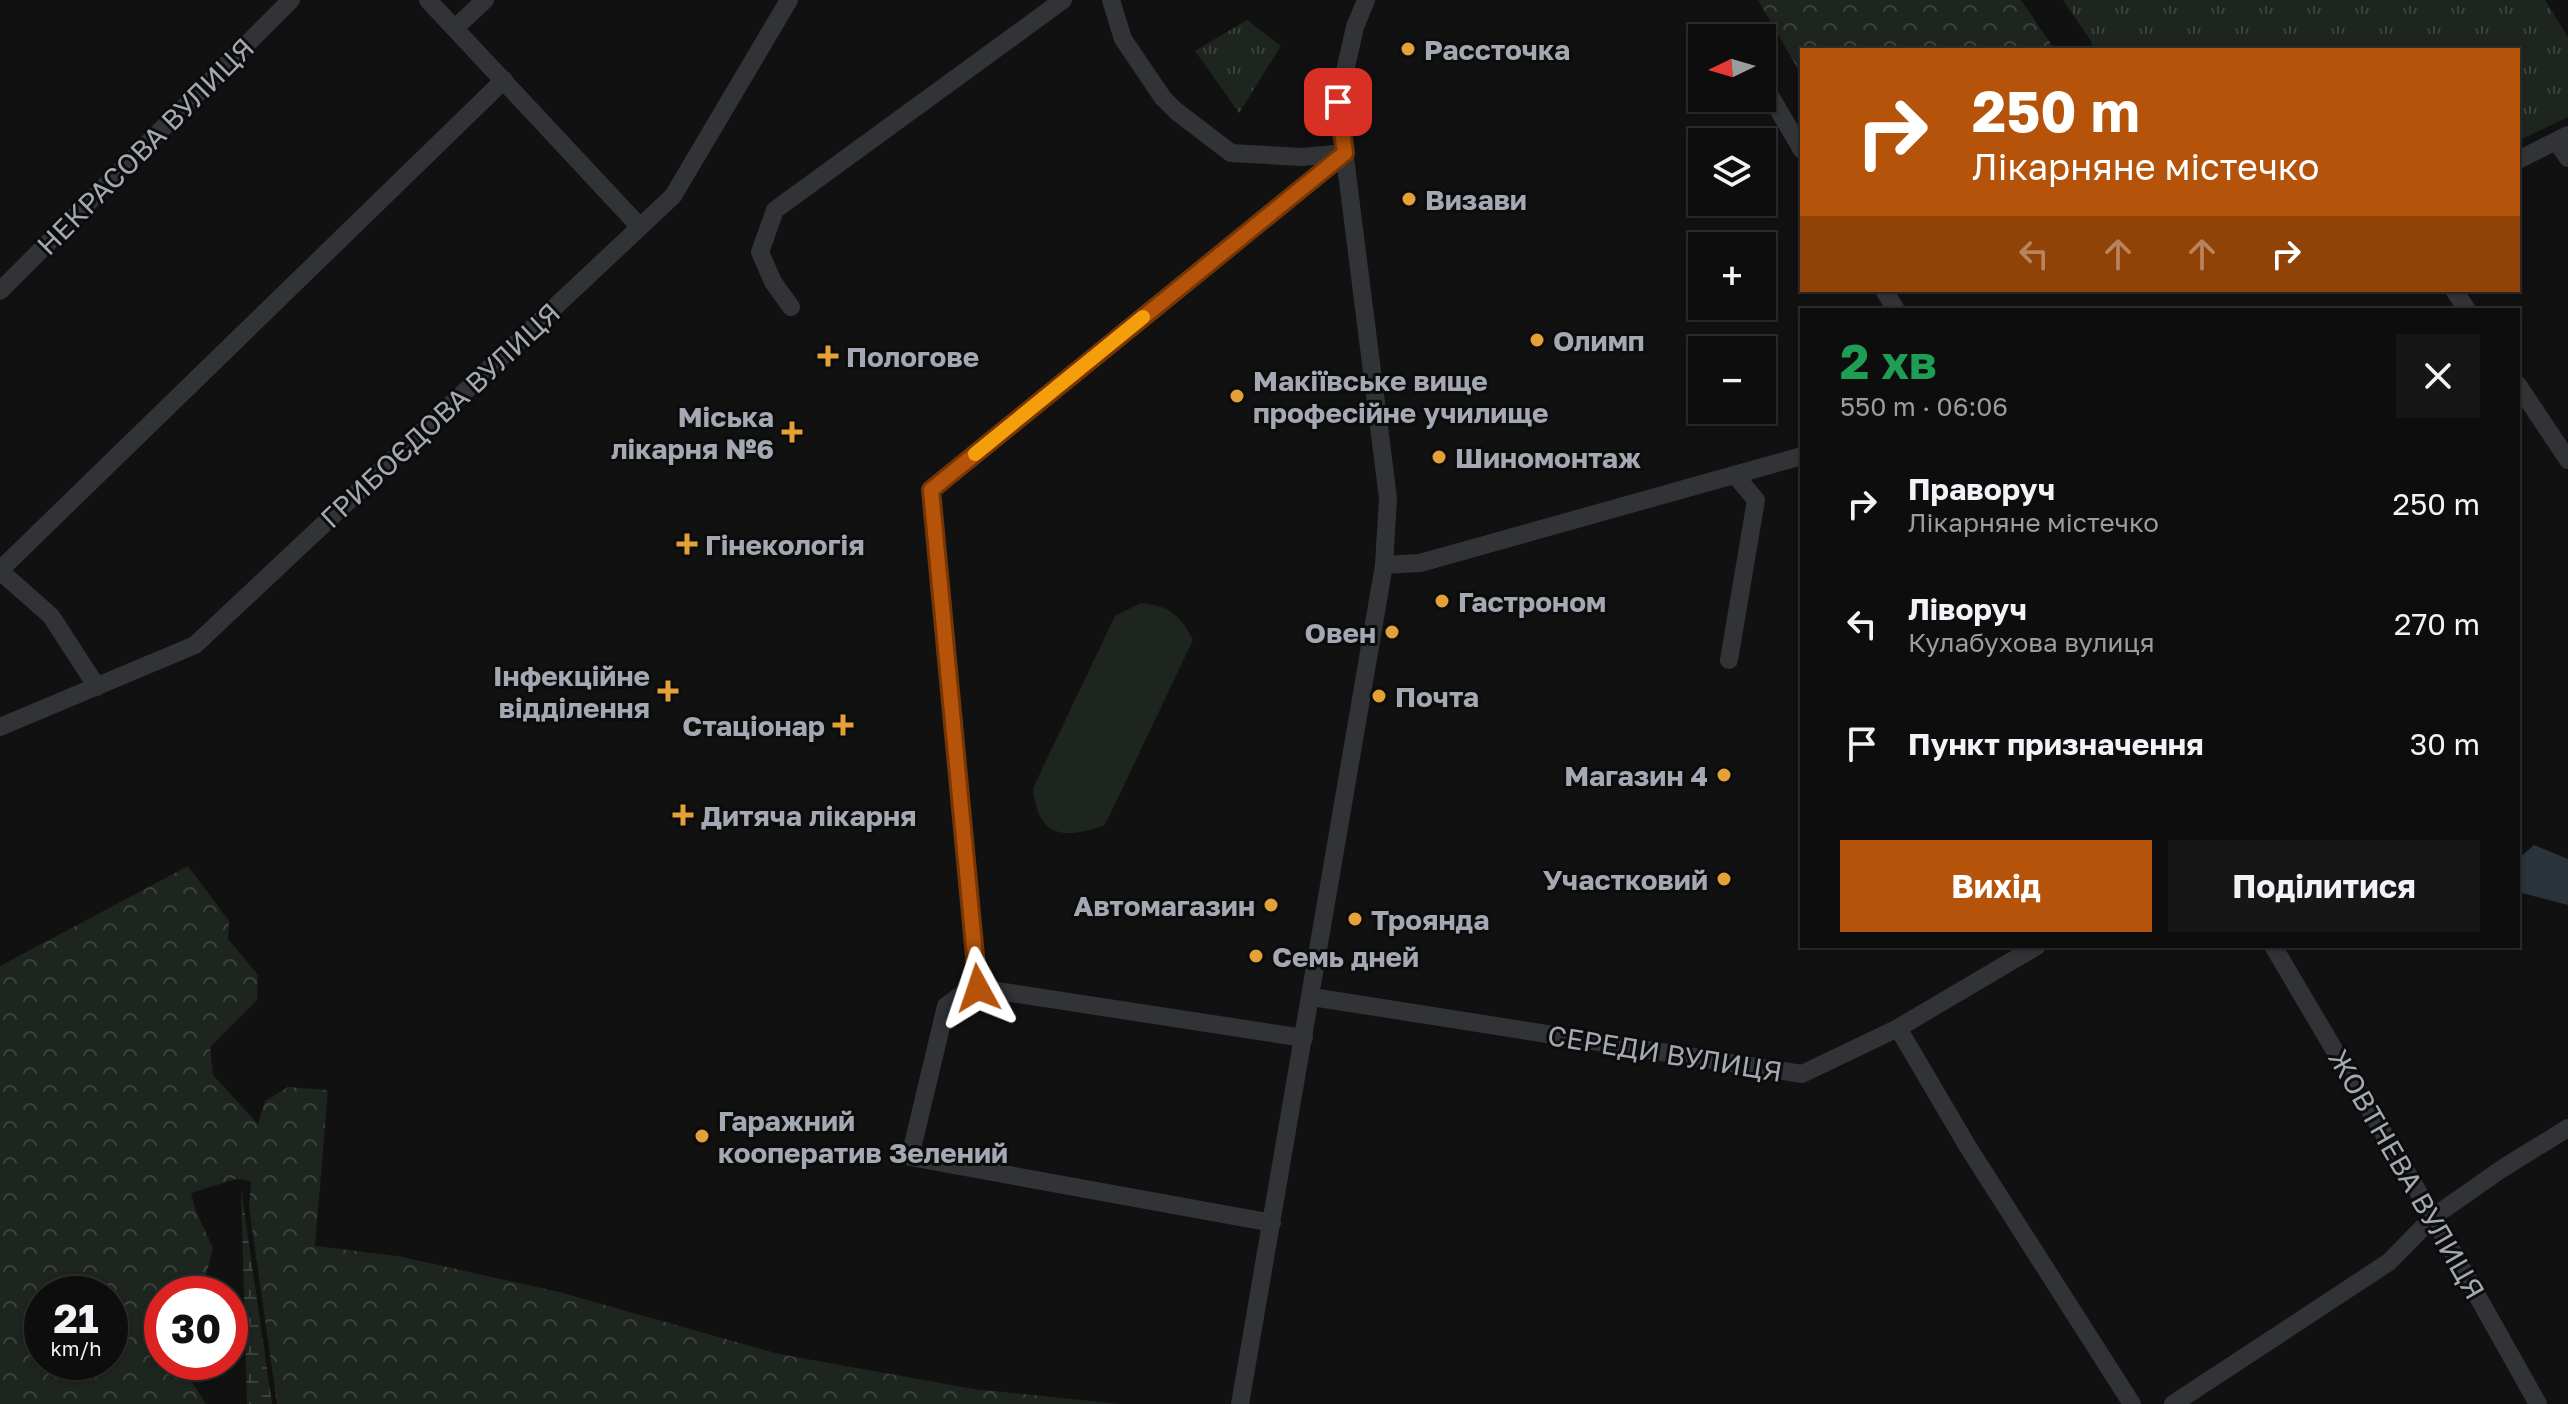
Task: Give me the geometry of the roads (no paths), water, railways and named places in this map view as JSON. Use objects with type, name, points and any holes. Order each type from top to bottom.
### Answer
[{"type":"street","name":"НЕКРАСОВА ВУЛИЦЯ","points":[[0,291],[291,0]]},
{"type":"street","points":[[428,0],[640,227]]},
{"type":"street","points":[[455,28],[485,0]]},
{"type":"street","name":"ГРИБОЄДОВА ВУЛИЦЯ","points":[[0,727],[195,645],[673,196],[789,0]]},
{"type":"street","points":[[791,307],[773,282],[760,252],[775,210],[1063,0]]},
{"type":"street","points":[[1111,0],[1123,39],[1163,98],[1231,153],[1301,157],[1345,153]]},
{"type":"street","points":[[1240,1404],[1384,565],[1388,498],[1338,102],[1355,27],[1366,0]]},
{"type":"street","points":[[97,687],[51,616],[0,571],[504,80]]},
{"type":"street","points":[[1776,106],[1800,147]]},
{"type":"street","points":[[2520,159],[2562,138],[2568,158]]},
{"type":"street","points":[[978,988],[931,490],[1345,153]]},
{"type":"street","points":[[2520,388],[2568,460]]},
{"type":"street","points":[[1384,565],[1420,563],[1800,457]]},
{"type":"street","points":[[1729,660],[1756,500],[1735,475]]},
{"type":"street","name":"СЕРЕДИ ВУЛИЦЯ","points":[[1312,997],[1802,1074],[1898,1028],[2034,948]]},
{"type":"street","name":"ЖОВТНЕВА ВУЛИЦЯ","points":[[2274,948],[2433,1217],[2538,1404]]},
{"type":"street","points":[[1272,1223],[910,1157],[946,1006],[972,987],[1304,1038]]},
{"type":"street","points":[[1898,1028],[1976,1160],[2132,1404]]},
{"type":"street","points":[[2173,1404],[2389,1262],[2433,1217],[2568,1128]]},
{"type":"place","name":"Рассточка","points":[[1408,49]]},
{"type":"place","name":"Визави","points":[[1409,199]]},
{"type":"place","name":"Олимп","points":[[1537,340]]},
{"type":"place","name":"Пологове","points":[[828,356]]},
{"type":"place","name":"Макіївське вище професійне училище","points":[[1237,396]]},
{"type":"place","name":"Міська лікарня №6","points":[[792,432]]},
{"type":"place","name":"Шиномонтаж","points":[[1439,457]]},
{"type":"place","name":"Гінекологія","points":[[687,544]]},
{"type":"place","name":"Гастроном","points":[[1442,601]]},
{"type":"place","name":"Овен","points":[[1392,632]]},
{"type":"place","name":"Інфекційне відділення","points":[[668,691]]},
{"type":"place","name":"Почта","points":[[1379,696]]},
{"type":"place","name":"Стаціонар","points":[[843,725]]},
{"type":"place","name":"Магазин 4","points":[[1724,775]]},
{"type":"place","name":"Дитяча лікарня","points":[[683,815]]},
{"type":"place","name":"Участковий","points":[[1724,879]]},
{"type":"place","name":"Автомагазин","points":[[1271,905]]},
{"type":"place","name":"Троянда","points":[[1355,919]]},
{"type":"place","name":"Семь дней","points":[[1256,956]]},
{"type":"place","name":"Гаражний кооператив Зелений","points":[[702,1136]]}]
